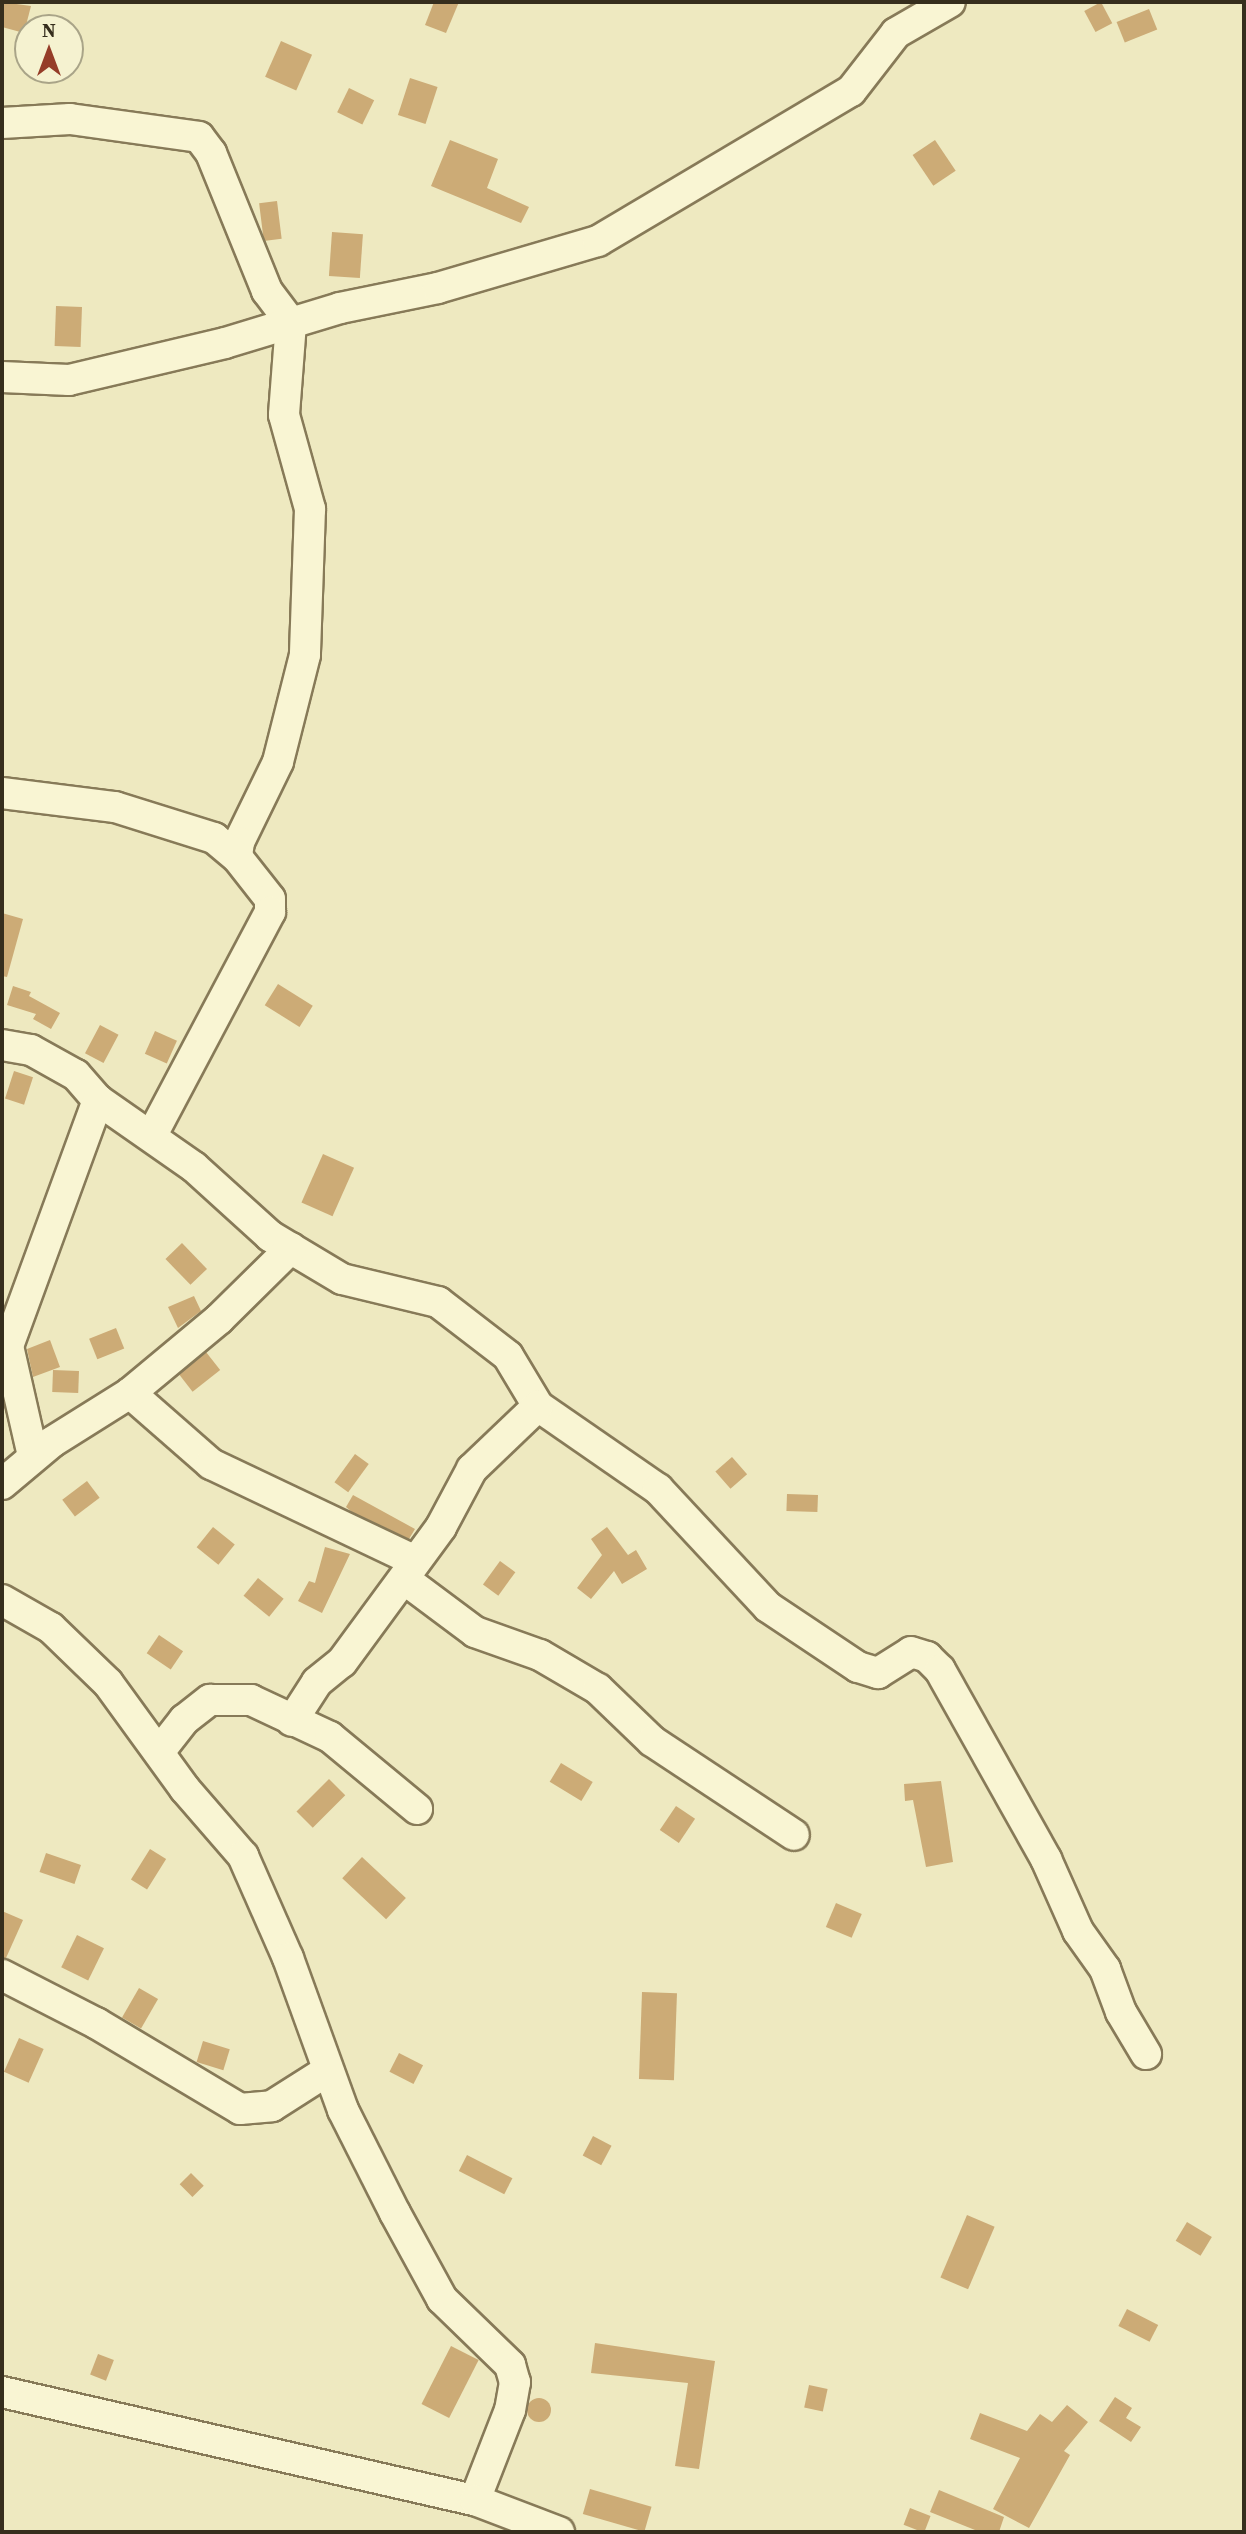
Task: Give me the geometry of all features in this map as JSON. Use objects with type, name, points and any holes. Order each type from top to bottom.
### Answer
[{"type":"street","points":[[2,377],[69,380],[438,288],[598,241],[851,91],[896,33],[950,2]]},
{"type":"street","points":[[2,123],[70,119],[199,137],[211,153],[267,291],[291,323],[284,415],[310,509],[305,655],[278,762],[239,842],[237,857]]},
{"type":"street","points":[[2,793],[115,807],[214,838],[237,857],[270,899],[270,912],[152,1135]]},
{"type":"street","points":[[2,1045],[32,1050],[76,1075],[98,1100],[152,1135],[270,1236],[342,1279],[438,1301],[508,1356],[538,1406],[658,1489],[768,1607],[858,1667],[878,1673],[911,1652],[926,1657],[940,1670],[1046,1859],[1077,1931],[1105,1969],[1121,2012],[1146,2053]]},
{"type":"street","points":[[33,1456],[8,1346],[98,1100]]},
{"type":"street","points":[[2,1484],[33,1456],[130,1393],[219,1319],[291,1248]]},
{"type":"street","points":[[130,1393],[211,1464],[409,1570],[475,1632],[540,1655],[598,1689],[652,1741],[794,1835]]},
{"type":"street","points":[[292,1721],[317,1682],[342,1662],[441,1527],[472,1469],[538,1406]]},
{"type":"street","points":[[2,1600],[51,1629],[82,1657],[243,1856],[288,1958],[327,2071],[395,2213],[442,2299],[510,2365],[515,2382],[510,2410],[475,2500]]},
{"type":"street","points":[[159,1752],[184,1720],[210,1700],[251,1700],[330,1737],[417,1809]]},
{"type":"street","points":[[2,1975],[96,2023],[240,2109],[272,2106],[327,2071]]},
{"type":"street","points":[[2,2392],[475,2500],[559,2532]]},
{"type":"building","points":[[2,2],[31,6],[29,14],[14,14],[14,30],[2,27]]},
{"type":"building","points":[[434,2],[459,2],[446,33],[425,25]]},
{"type":"building","points":[[1101,2],[1112,23],[1095,32],[1084,11]]},
{"type":"building","points":[[1149,9],[1157,29],[1125,43],[1117,22]]},
{"type":"building","points":[[281,41],[312,55],[296,90],[265,77]]},
{"type":"building","points":[[410,78],[438,87],[426,124],[398,115]]},
{"type":"building","points":[[349,88],[374,100],[362,125],[337,112]]},
{"type":"building","points":[[450,140],[498,159],[487,188],[529,207],[521,223],[431,186]]},
{"type":"building","points":[[935,140],[956,171],[933,186],[913,155]]},
{"type":"building","points":[[277,201],[282,239],[264,241],[259,203]]},
{"type":"building","points":[[332,232],[363,234],[360,278],[329,276]]},
{"type":"building","points":[[56,306],[82,307],[81,347],[55,346]]},
{"type":"building","points":[[2,913],[23,919],[7,977],[2,976]]},
{"type":"building","points":[[278,984],[313,1006],[300,1027],[265,1005]]},
{"type":"building","points":[[13,986],[31,992],[29,996],[60,1013],[51,1029],[33,1019],[36,1014],[7,1005]]},
{"type":"building","points":[[100,1025],[119,1035],[104,1063],[85,1053]]},
{"type":"building","points":[[155,1031],[177,1041],[167,1064],[145,1054]]},
{"type":"building","points":[[14,1071],[33,1077],[24,1105],[5,1099]]},
{"type":"building","points":[[323,1154],[354,1168],[333,1216],[301,1202]]},
{"type":"building","points":[[182,1243],[207,1269],[190,1285],[165,1259]]},
{"type":"building","points":[[194,1296],[201,1311],[178,1328],[168,1307]]},
{"type":"building","points":[[116,1328],[124,1348],[97,1359],[89,1339]]},
{"type":"building","points":[[50,1340],[60,1367],[33,1377],[27,1349]]},
{"type":"building","points":[[206,1352],[220,1370],[193,1392],[178,1374]]},
{"type":"building","points":[[53,1370],[79,1371],[78,1393],[52,1392]]},
{"type":"building","points":[[355,1454],[369,1464],[348,1492],[334,1482]]},
{"type":"building","points":[[732,1457],[747,1474],[730,1489],[715,1471]]},
{"type":"building","points":[[87,1481],[100,1498],[75,1516],[62,1500]]},
{"type":"building","points":[[787,1494],[818,1495],[817,1512],[786,1511]]},
{"type":"building","points":[[353,1495],[415,1529],[409,1539],[352,1512],[346,1507]]},
{"type":"building","points":[[213,1527],[235,1545],[218,1565],[197,1547]]},
{"type":"building","points":[[607,1527],[628,1555],[636,1550],[647,1569],[622,1584],[614,1571],[591,1599],[577,1588],[602,1555],[591,1539]]},
{"type":"building","points":[[325,1547],[350,1554],[322,1613],[298,1601],[309,1581],[315,1583]]},
{"type":"building","points":[[500,1561],[515,1572],[498,1596],[483,1584]]},
{"type":"building","points":[[258,1578],[284,1599],[269,1617],[244,1596]]},
{"type":"building","points":[[159,1635],[183,1651],[171,1669],[147,1653]]},
{"type":"building","points":[[561,1763],[593,1782],[581,1801],[550,1782]]},
{"type":"building","points":[[329,1779],[345,1795],[313,1828],[296,1812]]},
{"type":"building","points":[[941,1781],[953,1862],[926,1867],[913,1800],[905,1801],[904,1784]]},
{"type":"building","points":[[676,1806],[695,1819],[679,1843],[660,1830]]},
{"type":"building","points":[[150,1849],[166,1859],[147,1890],[131,1880]]},
{"type":"building","points":[[46,1853],[81,1865],[74,1884],[39,1872]]},
{"type":"building","points":[[362,1857],[406,1898],[386,1919],[342,1878]]},
{"type":"building","points":[[836,1903],[862,1914],[852,1938],[826,1927]]},
{"type":"building","points":[[2,1911],[23,1920],[6,1958],[2,1958]]},
{"type":"building","points":[[77,1935],[104,1948],[88,1981],[61,1967]]},
{"type":"building","points":[[139,1988],[158,1999],[141,2028],[122,2017]]},
{"type":"building","points":[[642,1992],[677,1993],[674,2080],[639,2079]]},
{"type":"building","points":[[19,2038],[44,2049],[29,2083],[4,2072]]},
{"type":"building","points":[[203,2041],[230,2049],[223,2070],[197,2062]]},
{"type":"building","points":[[399,2053],[423,2065],[414,2084],[389,2072]]},
{"type":"building","points":[[593,2136],[612,2146],[601,2165],[583,2155]]},
{"type":"building","points":[[467,2155],[512,2178],[504,2194],[459,2171]]},
{"type":"building","points":[[191,2173],[204,2186],[192,2197],[180,2184]]},
{"type":"building","points":[[967,2215],[995,2227],[968,2289],[940,2278]]},
{"type":"building","points":[[1187,2222],[1212,2237],[1201,2256],[1176,2241]]},
{"type":"building","points":[[1127,2309],[1158,2325],[1150,2342],[1118,2326]]},
{"type":"building","points":[[595,2343],[715,2361],[699,2469],[675,2466],[688,2383],[591,2373]]},
{"type":"building","points":[[451,2346],[479,2360],[449,2418],[421,2404]]},
{"type":"building","points":[[98,2354],[114,2360],[106,2381],[90,2375]]},
{"type":"building","points":[[809,2385],[828,2389],[823,2411],[804,2407]]},
{"type":"building","points":[[1115,2397],[1132,2408],[1126,2418],[1141,2427],[1131,2442],[1099,2421]]},
{"type":"building","points":[[539,2398],[550,2405],[551,2410],[544,2421],[539,2422],[528,2415],[527,2410],[534,2399]]},
{"type":"building","points":[[1067,2405],[1088,2422],[1064,2451],[1070,2455],[1029,2528],[993,2509],[1020,2458],[970,2439],[980,2413],[1027,2431],[1040,2414],[1052,2422]]},
{"type":"building","points":[[590,2489],[652,2507],[644,2532],[583,2514]]},
{"type":"building","points":[[939,2490],[1004,2517],[999,2532],[980,2532],[930,2512]]},
{"type":"building","points":[[910,2508],[931,2516],[924,2532],[904,2525]]}]
